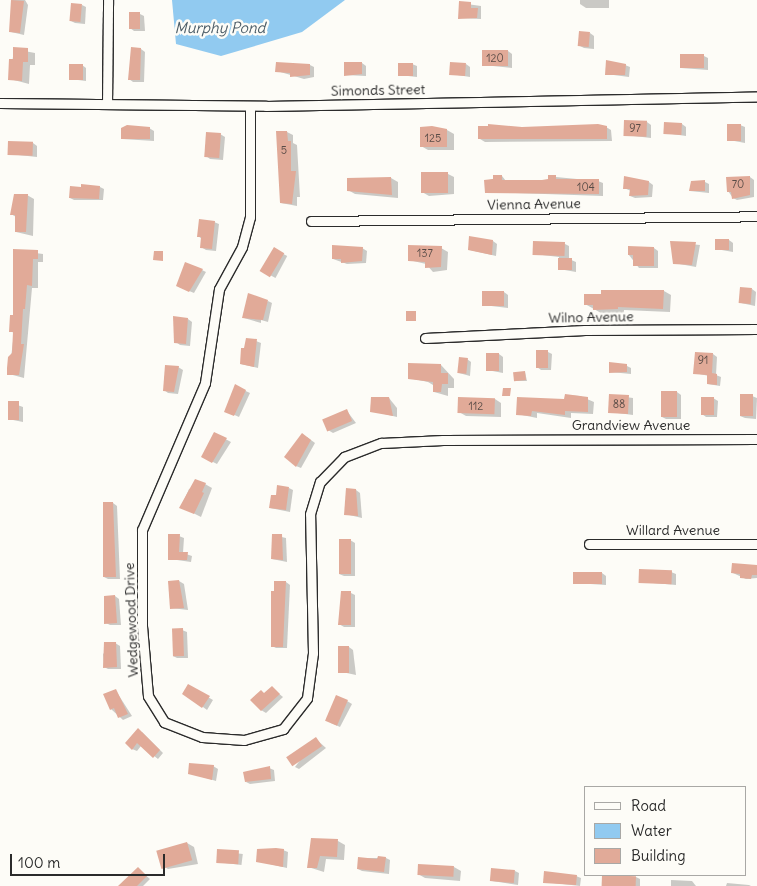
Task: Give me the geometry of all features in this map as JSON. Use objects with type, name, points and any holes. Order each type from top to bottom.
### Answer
[{"type":"street","points":[[107,104],[108,0]]},
{"type":"street","name":"Simonds Street","points":[[0,102],[250,106],[757,97]]},
{"type":"street","name":"Wedgewood Drive","points":[[250,106],[248,225],[242,248],[219,290],[204,383],[142,530],[142,626],[148,696],[164,722],[202,737],[244,740],[283,729],[307,698],[313,653],[310,514],[320,482],[344,457],[381,442],[504,441]]},
{"type":"street","name":"Vienna Avenue","points":[[311,221],[757,216]]},
{"type":"street","name":"Wilno Avenue","points":[[425,338],[585,330],[757,329]]},
{"type":"street","name":"Grandview Avenue","points":[[504,441],[757,439]]},
{"type":"street","name":"Willard Avenue","points":[[589,544],[757,544]]},
{"type":"water","name":"Murphy Pond","points":[[172,0],[345,0],[302,32],[221,56],[176,44]]},
{"type":"building","points":[[11,0],[24,1],[20,33],[9,32]]},
{"type":"building","points":[[459,1],[471,2],[471,8],[478,8],[477,18],[458,19]]},
{"type":"building","points":[[71,3],[82,4],[80,22],[69,21]]},
{"type":"building","points":[[129,12],[140,12],[140,29],[129,29]]},
{"type":"building","points":[[579,31],[590,32],[589,47],[578,46]]},
{"type":"building","points":[[13,47],[28,48],[28,62],[23,62],[22,81],[8,80],[9,59],[13,59]]},
{"type":"building","points":[[131,47],[141,48],[140,80],[128,80]]},
{"type":"building","points":[[482,50],[508,50],[508,66],[482,66]]},
{"type":"building","points":[[680,54],[704,54],[704,68],[680,68]]},
{"type":"building","points":[[606,60],[626,64],[625,75],[605,75]]},
{"type":"building","points":[[276,62],[310,64],[310,75],[290,77],[290,73],[275,72]]},
{"type":"building","points":[[344,62],[362,62],[362,74],[344,76]]},
{"type":"building","points":[[450,62],[466,63],[465,76],[449,75]]},
{"type":"building","points":[[398,63],[413,63],[413,76],[398,76]]},
{"type":"building","points":[[69,64],[83,64],[83,80],[69,80]]},
{"type":"building","points":[[624,120],[647,121],[646,137],[623,136]]},
{"type":"building","points":[[664,122],[682,123],[681,135],[663,134]]},
{"type":"building","points":[[488,124],[522,127],[598,124],[607,126],[607,139],[478,139],[478,126],[488,126]]},
{"type":"building","points":[[727,124],[741,124],[741,141],[727,141]]},
{"type":"building","points":[[127,125],[150,127],[150,139],[121,139],[121,128]]},
{"type":"building","points":[[432,126],[447,129],[447,147],[420,147],[420,127]]},
{"type":"building","points":[[276,131],[287,131],[288,141],[291,141],[291,171],[296,171],[292,204],[280,203]]},
{"type":"building","points":[[206,132],[221,133],[219,158],[204,157]]},
{"type":"building","points":[[8,141],[33,142],[32,156],[8,155]]},
{"type":"building","points":[[421,172],[448,172],[448,193],[421,193]]},
{"type":"building","points":[[493,175],[502,175],[502,180],[542,180],[548,179],[548,175],[556,175],[556,179],[599,179],[599,194],[485,193],[484,180],[493,179]]},
{"type":"building","points":[[624,176],[649,181],[648,195],[629,196],[630,189],[623,189]]},
{"type":"building","points":[[750,176],[750,195],[732,199],[731,192],[727,192],[726,177]]},
{"type":"building","points":[[391,177],[392,195],[347,191],[347,178]]},
{"type":"building","points":[[705,180],[705,191],[689,191],[691,181]]},
{"type":"building","points":[[81,184],[100,186],[99,199],[69,198],[70,186],[81,187]]},
{"type":"building","points":[[14,194],[28,194],[26,232],[15,232],[15,215],[10,215]]},
{"type":"building","points":[[199,219],[215,221],[212,249],[200,248],[201,237],[197,237]]},
{"type":"building","points":[[469,236],[493,240],[492,255],[468,250]]},
{"type":"building","points":[[715,239],[729,239],[729,250],[715,250]]},
{"type":"building","points":[[533,241],[565,242],[564,256],[533,255]]},
{"type":"building","points":[[670,241],[696,242],[692,265],[673,264]]},
{"type":"building","points":[[332,245],[363,247],[362,261],[341,263],[341,259],[332,259]]},
{"type":"building","points":[[408,245],[442,246],[441,267],[425,268],[425,262],[408,261]]},
{"type":"building","points":[[628,246],[654,247],[654,266],[633,266],[633,255],[628,255]]},
{"type":"building","points":[[274,247],[284,253],[270,277],[260,271]]},
{"type":"building","points":[[13,249],[38,250],[38,259],[33,259],[32,286],[27,285],[25,309],[23,309],[21,344],[24,344],[19,375],[7,375],[8,357],[12,353],[13,332],[9,332],[10,315],[13,315]]},
{"type":"building","points":[[154,251],[163,251],[163,261],[153,260]]},
{"type":"building","points":[[558,258],[572,258],[572,270],[558,270]]},
{"type":"building","points":[[185,262],[203,269],[189,292],[176,286]]},
{"type":"building","points":[[740,287],[752,288],[751,304],[739,303]]},
{"type":"building","points":[[601,290],[664,290],[663,309],[618,307],[618,309],[593,310],[593,305],[584,305],[584,294],[601,294]]},
{"type":"building","points":[[482,291],[504,291],[504,306],[482,306]]},
{"type":"building","points":[[248,293],[268,300],[263,320],[242,318]]},
{"type":"building","points":[[406,311],[416,311],[416,321],[406,321]]},
{"type":"building","points":[[173,316],[188,318],[186,344],[174,343]]},
{"type":"building","points":[[246,338],[257,339],[254,367],[240,364],[241,348],[244,348]]},
{"type":"building","points":[[536,350],[548,350],[548,368],[536,368]]},
{"type":"building","points":[[695,352],[713,353],[712,373],[717,374],[717,385],[707,384],[707,375],[693,374]]},
{"type":"building","points":[[486,353],[499,353],[499,371],[486,371]]},
{"type":"building","points":[[459,357],[468,358],[466,374],[457,373]]},
{"type":"building","points":[[609,362],[627,364],[627,372],[609,373]]},
{"type":"building","points":[[408,363],[441,364],[441,373],[448,373],[448,384],[442,384],[441,392],[433,392],[433,382],[408,379]]},
{"type":"building","points":[[165,365],[179,366],[174,392],[163,391]]},
{"type":"building","points":[[525,371],[526,380],[514,381],[513,372]]},
{"type":"building","points":[[235,384],[246,390],[234,416],[224,412]]},
{"type":"building","points":[[503,388],[511,388],[510,396],[502,396]]},
{"type":"building","points":[[661,391],[677,391],[677,417],[661,417]]},
{"type":"building","points":[[565,394],[588,397],[588,412],[565,411],[565,415],[532,411],[531,416],[516,415],[517,397],[564,399]]},
{"type":"building","points":[[609,394],[629,395],[628,414],[608,413]]},
{"type":"building","points":[[740,394],[753,394],[753,416],[740,416]]},
{"type":"building","points":[[371,397],[389,397],[393,416],[370,412]]},
{"type":"building","points":[[458,397],[495,398],[494,414],[457,413]]},
{"type":"building","points":[[701,397],[714,397],[714,415],[701,415]]},
{"type":"building","points":[[8,401],[19,401],[19,420],[8,420]]},
{"type":"building","points":[[347,409],[352,421],[327,432],[322,420]]},
{"type":"building","points":[[214,432],[227,438],[212,463],[201,457]]},
{"type":"building","points":[[302,433],[311,440],[296,467],[284,457]]},
{"type":"building","points":[[195,479],[206,483],[202,492],[204,493],[194,514],[179,508]]},
{"type":"building","points":[[277,485],[289,487],[286,510],[269,508],[271,495],[276,495]]},
{"type":"building","points":[[346,488],[356,489],[358,516],[344,515]]},
{"type":"building","points":[[103,502],[113,502],[116,577],[103,577]]},
{"type":"building","points":[[168,534],[180,534],[179,552],[188,552],[187,560],[168,560]]},
{"type":"building","points":[[272,534],[282,534],[283,560],[271,559]]},
{"type":"building","points":[[339,539],[351,539],[351,574],[339,574]]},
{"type":"building","points":[[732,563],[757,565],[757,575],[752,575],[751,579],[740,578],[740,574],[731,573]]},
{"type":"building","points":[[639,569],[672,570],[671,584],[639,583]]},
{"type":"building","points":[[573,572],[602,572],[602,584],[573,584]]},
{"type":"building","points":[[179,580],[184,608],[170,609],[168,581]]},
{"type":"building","points":[[274,581],[286,581],[283,647],[271,647],[271,591],[274,591]]},
{"type":"building","points":[[341,591],[351,591],[351,625],[338,625]]},
{"type":"building","points":[[115,595],[117,623],[104,624],[104,596]]},
{"type":"building","points":[[172,628],[183,628],[184,656],[173,656]]},
{"type":"building","points":[[104,642],[116,642],[117,667],[103,668]]},
{"type":"building","points":[[338,646],[349,646],[349,673],[338,673]]},
{"type":"building","points":[[188,684],[210,696],[202,708],[182,694]]},
{"type":"building","points":[[272,686],[280,694],[261,711],[250,700],[261,690],[264,693]]},
{"type":"building","points":[[116,689],[128,714],[118,718],[114,708],[110,710],[103,694]]},
{"type":"building","points":[[336,695],[348,700],[337,726],[325,721]]},
{"type":"building","points":[[138,728],[160,750],[153,758],[137,743],[132,750],[125,743]]},
{"type":"building","points":[[316,737],[322,746],[292,766],[286,757]]},
{"type":"building","points":[[189,763],[214,765],[212,780],[188,774]]},
{"type":"building","points":[[270,766],[271,779],[245,782],[243,772]]},
{"type":"building","points":[[311,838],[338,839],[337,857],[320,856],[317,868],[307,868]]},
{"type":"building","points":[[187,842],[192,860],[161,869],[156,851]]},
{"type":"building","points":[[217,849],[239,850],[238,864],[216,863]]},
{"type":"building","points":[[257,849],[284,849],[283,867],[256,862]]},
{"type":"building","points":[[378,856],[386,857],[384,872],[357,869],[358,857],[377,859]]},
{"type":"building","points":[[418,864],[454,866],[453,877],[417,875]]},
{"type":"building","points":[[138,867],[147,876],[137,886],[118,886]]},
{"type":"building","points":[[491,868],[515,870],[514,883],[490,881]]},
{"type":"building","points":[[544,871],[577,875],[576,885],[543,883]]},
{"type":"building","points":[[602,876],[636,876],[636,886],[602,886]]}]
